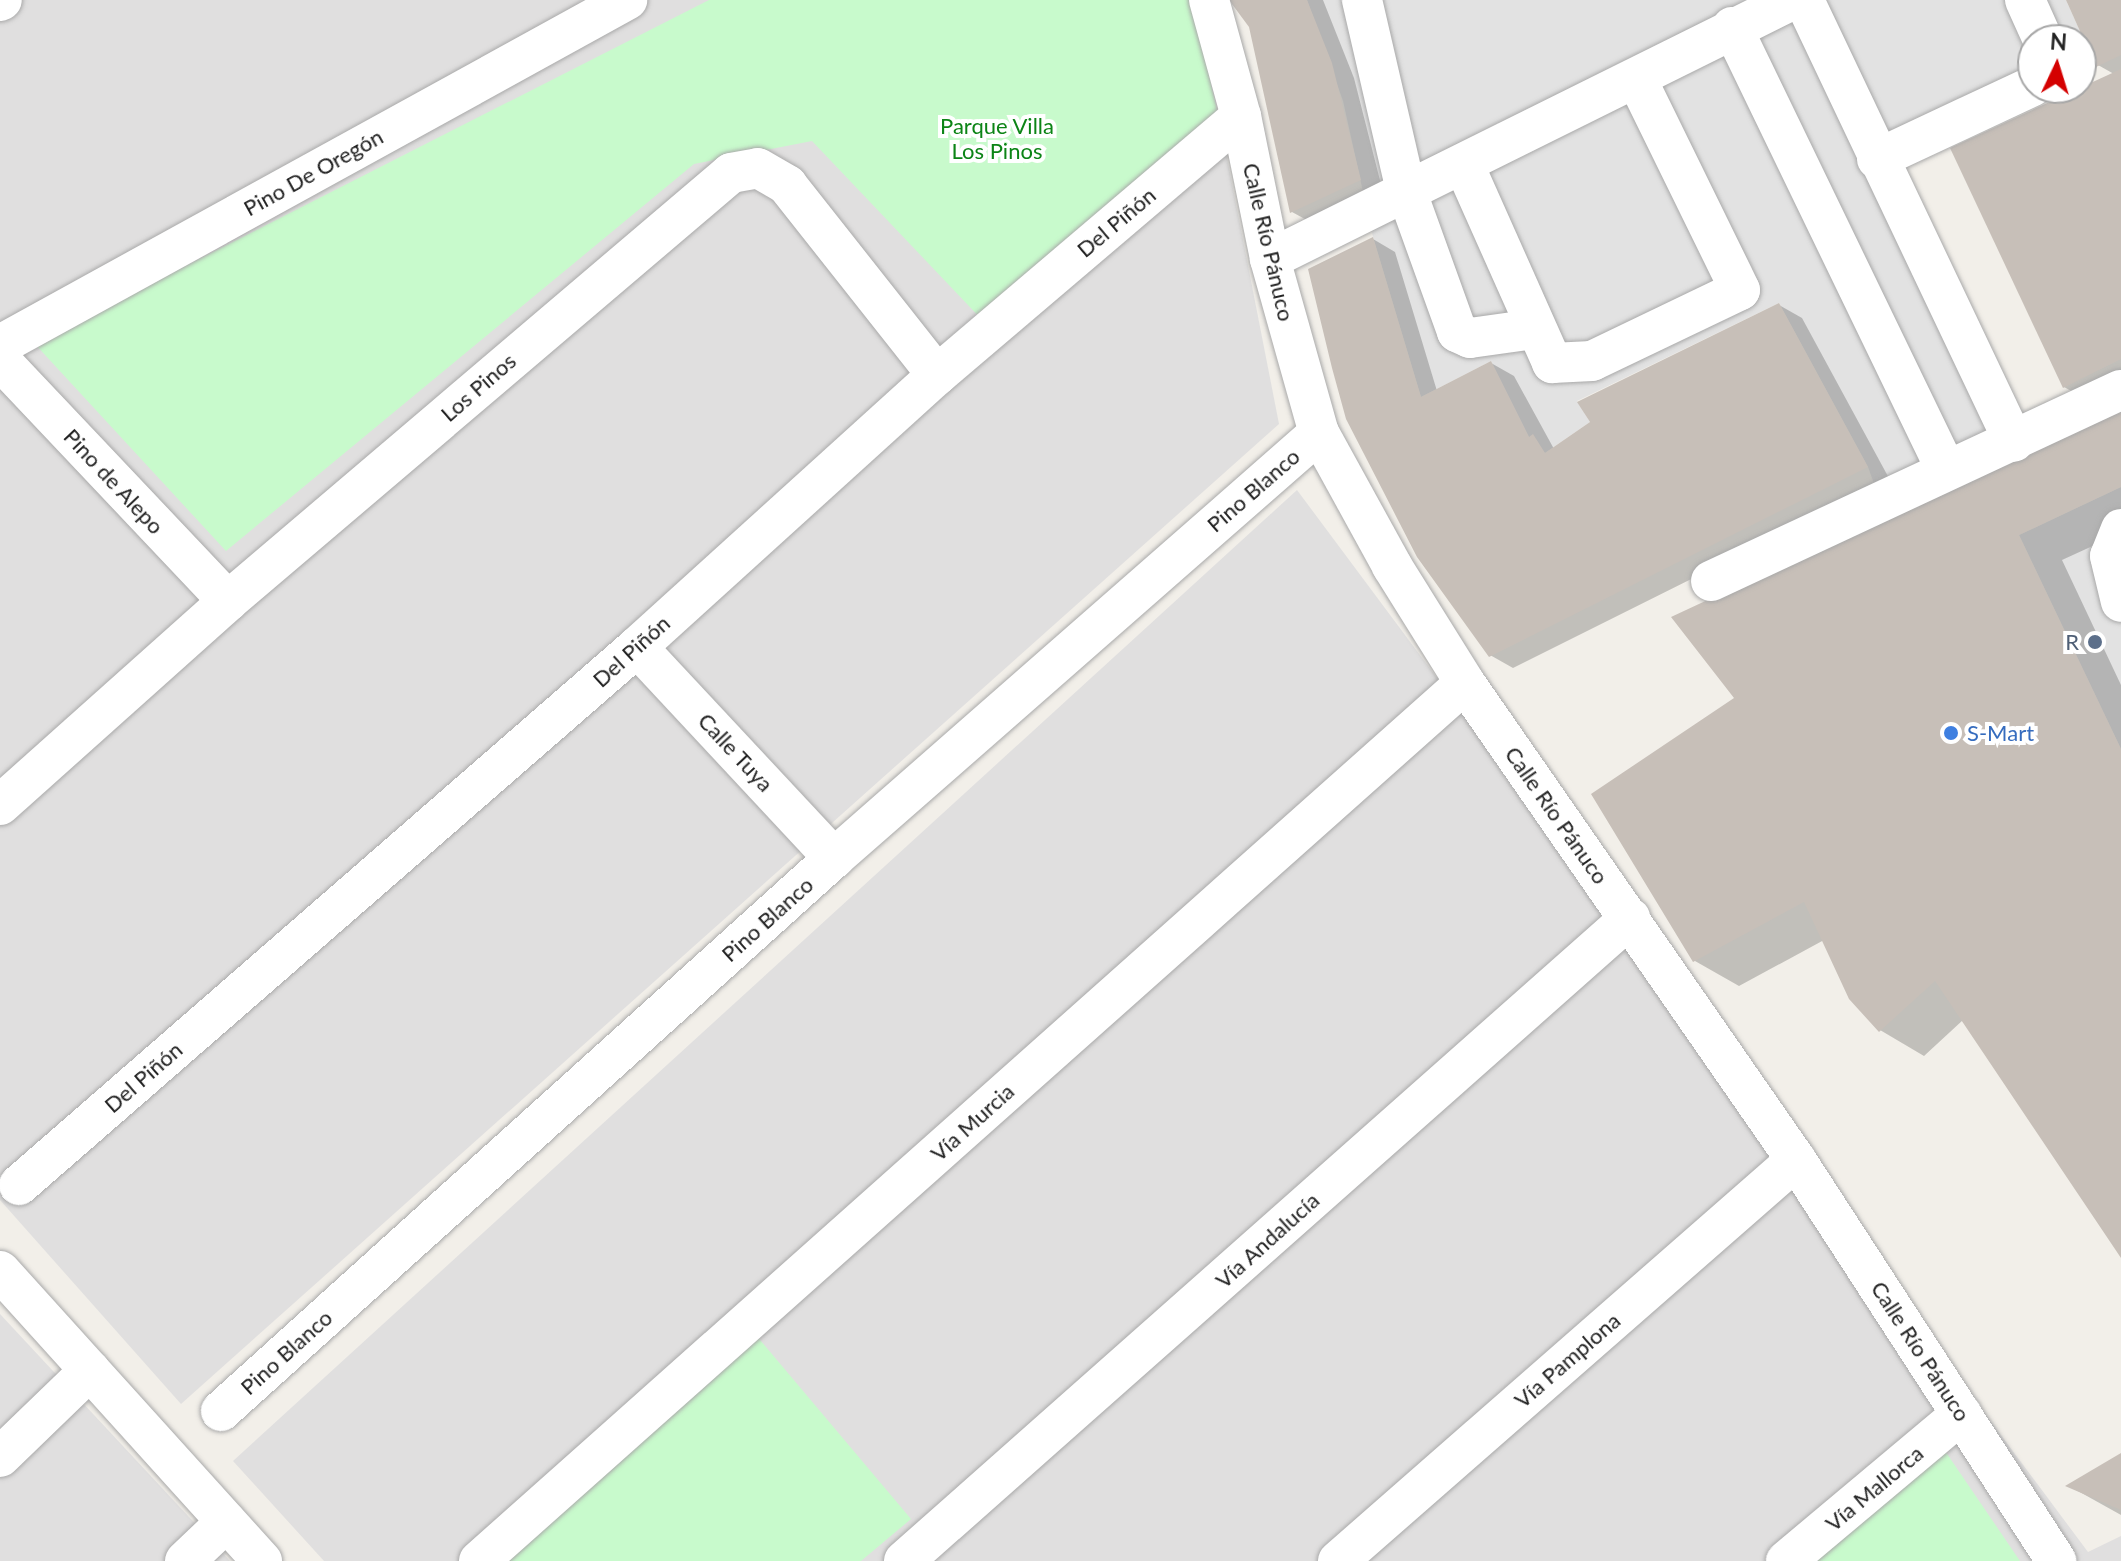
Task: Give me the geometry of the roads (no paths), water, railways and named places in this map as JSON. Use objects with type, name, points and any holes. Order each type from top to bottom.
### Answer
[{"type":"street","name":"Pino De Oregón","points":[[0,345],[627,0]]},
{"type":"street","name":"Calle Río Pánuco","points":[[1209,0],[1241,116],[1270,259],[1319,433],[1392,566],[1465,683],[1796,1160],[2056,1561]]},
{"type":"street","points":[[1362,0],[1406,190],[1457,332],[1470,338],[1534,329]]},
{"type":"street","points":[[1270,259],[1637,80],[1732,27],[1792,0]]},
{"type":"street","points":[[1804,0],[2014,442]]},
{"type":"street","points":[[2025,0],[2036,24]]},
{"type":"street","points":[[1732,27],[1946,469]]},
{"type":"street","points":[[1464,165],[1534,329],[1552,363],[1573,365],[1592,361],[1740,290],[1637,80]]},
{"type":"street","points":[[1877,159],[2017,93]]},
{"type":"street","name":"Del Piñón","points":[[19,1185],[637,647],[937,375],[1241,116]]},
{"type":"street","name":"Los Pinos","points":[[0,805],[228,601],[731,173],[758,168],[787,185],[937,375]]},
{"type":"street","name":"Pino de Alepo","points":[[0,360],[228,601]]},
{"type":"street","points":[[1711,581],[2121,390]]},
{"type":"street","name":"Pino Blanco","points":[[221,1411],[834,858],[1319,433]]},
{"type":"street","points":[[2121,529],[2110,556],[2121,602]]},
{"type":"street","name":"Calle Tuya","points":[[637,647],[834,858]]},
{"type":"street","name":"Vía Murcia","points":[[479,1561],[1465,683]]},
{"type":"street","name":"Vía Andalucía","points":[[904,1561],[1630,918]]},
{"type":"street","name":"Vía Pamplona","points":[[1338,1561],[1796,1160]]},
{"type":"street","points":[[0,1271],[262,1561]]},
{"type":"street","points":[[0,1457],[90,1370]]},
{"type":"street","name":"Vía Mallorca","points":[[1786,1561],[1961,1414]]},
{"type":"street","points":[[185,1561],[226,1522]]},
{"type":"place","name":"R","points":[[2095,642]]},
{"type":"place","name":"S-Mart","points":[[1951,733]]},
{"type":"park label","name":"Parque Villa Los Pinos","points":[[997,138]]}]
